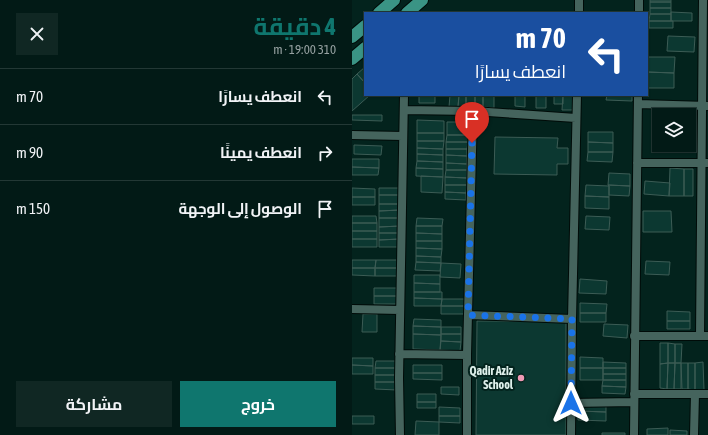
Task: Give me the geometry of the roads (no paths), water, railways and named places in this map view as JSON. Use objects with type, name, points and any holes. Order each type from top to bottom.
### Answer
[{"type":"main road","points":[[380,12],[394,0]]},
{"type":"main road","points":[[408,12],[422,0]]},
{"type":"main road","points":[[352,37],[364,27]]},
{"type":"main road","points":[[352,59],[364,49]]},
{"type":"street","points":[[579,0],[579,12]]},
{"type":"street","points":[[639,0],[639,12]]},
{"type":"street","points":[[634,336],[704,336],[705,42],[703,0]]},
{"type":"street","points":[[400,435],[399,354],[404,96]]},
{"type":"street","points":[[571,435],[577,96]]},
{"type":"street","points":[[634,435],[638,96]]},
{"type":"street","points":[[638,104],[705,106]]},
{"type":"street","points":[[404,110],[473,112],[576,118]]},
{"type":"street","points":[[467,435],[467,355],[473,112]]},
{"type":"street","points":[[352,135],[403,136]]},
{"type":"street","points":[[637,163],[705,163]]},
{"type":"street","points":[[352,309],[400,310]]},
{"type":"street","points":[[468,315],[572,319]]},
{"type":"street","points":[[399,354],[467,355]]},
{"type":"street","points":[[694,435],[695,394]]},
{"type":"street","points":[[571,403],[708,394]]},
{"type":"place","name":"Qadir Aziz School","points":[[521,378]]}]
